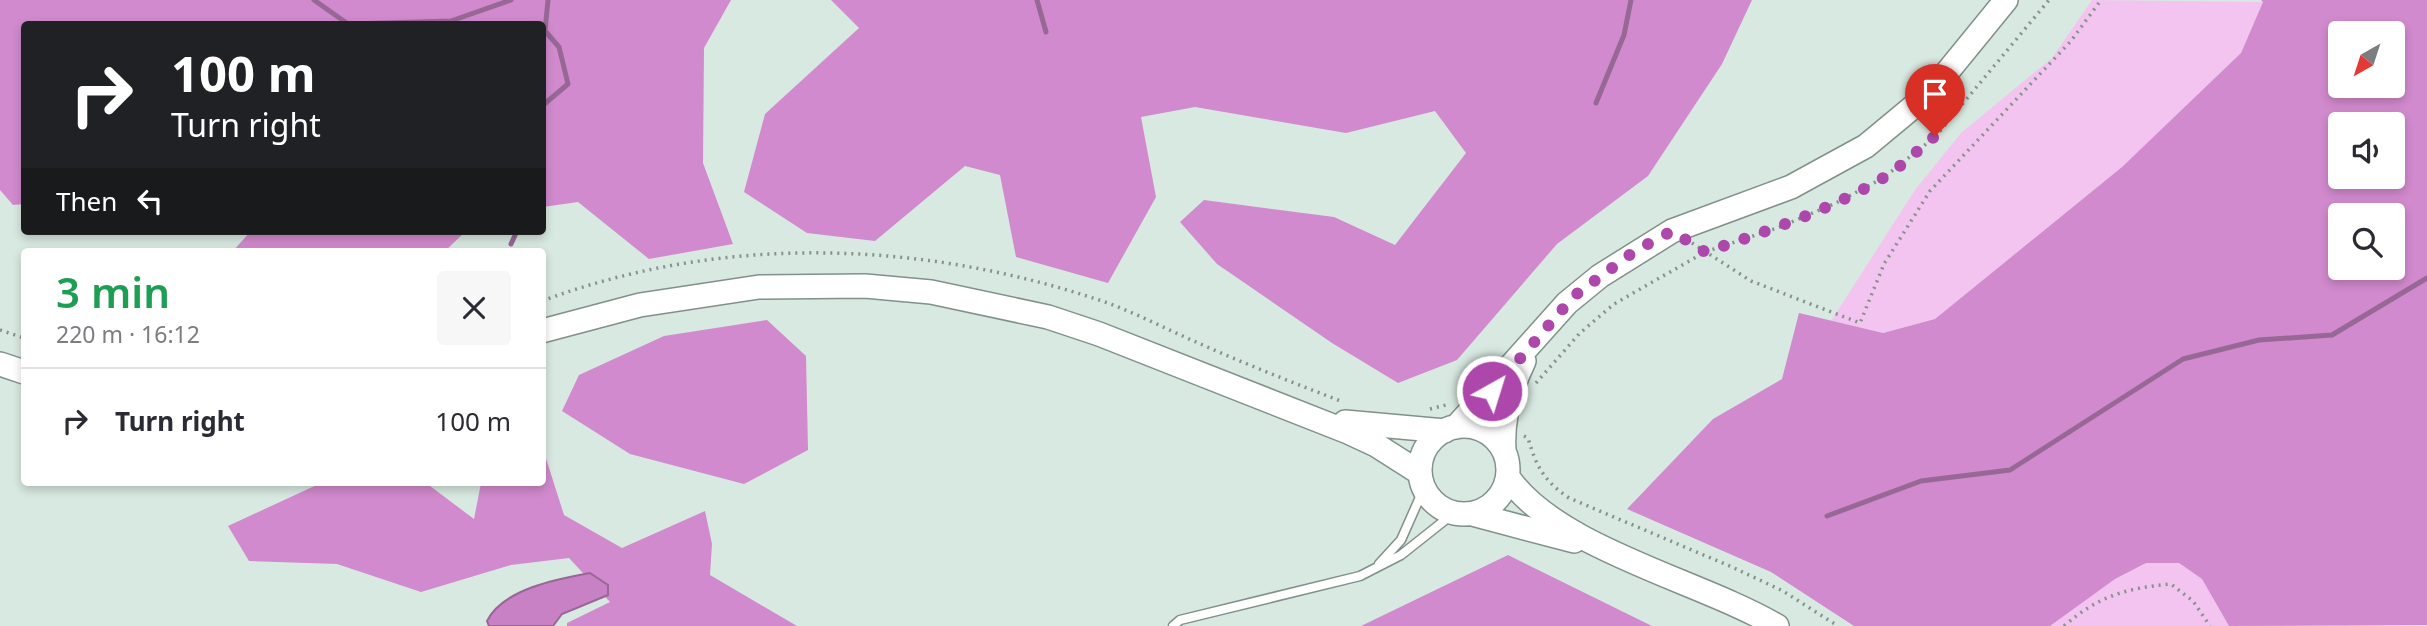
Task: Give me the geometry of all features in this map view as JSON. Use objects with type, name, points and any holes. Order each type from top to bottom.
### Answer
[{"type":"main road","points":[[1422,481],[1422,458],[1428,444],[1477,407],[1574,296],[1600,276],[1672,231],[1791,187],[1866,146],[1931,92],[2006,0]]},
{"type":"main road","points":[[546,330],[640,304],[758,287],[865,286],[931,292],[1048,317],[1321,420],[1376,444],[1422,481],[1432,501],[1463,514],[1595,545],[1710,591],[1777,626]]},
{"type":"main road","points":[[1536,337],[1514,386],[1505,424],[1504,450],[1508,477],[1531,503],[1595,545]]},
{"type":"main road","points":[[0,365],[21,371]]},
{"type":"main road","points":[[1321,420],[1483,430],[1504,450]]},
{"type":"main road","points":[[1463,514],[1496,502],[1508,477]]},
{"type":"lane","points":[[1379,564],[1401,540],[1422,481]]},
{"type":"lane","points":[[1173,626],[1180,621],[1360,576],[1407,551],[1463,514]]},
{"type":"path","points":[[1531,394],[1580,333],[1614,304],[1705,252],[1780,227],[1836,203],[1882,178],[1935,136],[2049,0]]},
{"type":"path","points":[[1672,231],[1751,281],[1860,323],[1884,264],[1930,191],[2071,41],[2101,0]]},
{"type":"path","points":[[0,330],[21,337]]},
{"type":"path","points":[[1265,372],[1351,405]]},
{"type":"path","points":[[1425,410],[1465,400],[1477,407]]},
{"type":"path","points":[[1505,424],[1528,438],[1537,468],[1551,486],[1569,498],[1743,571],[1783,591],[1838,626]]},
{"type":"path","points":[[2064,626],[2083,610],[2132,587],[2171,584],[2193,601],[2210,626]]},
{"type":"shaded area","points":[[0,0],[731,0],[704,48],[703,163],[733,244],[649,259],[578,202],[546,207],[546,21],[21,21],[21,204],[13,205],[0,190]]},
{"type":"shaded area","points":[[831,0],[1752,0],[1722,64],[1648,176],[1557,244],[1457,360],[1398,383],[1332,343],[1217,264],[1180,222],[1204,200],[1334,217],[1395,245],[1466,153],[1435,111],[1346,133],[1195,107],[1141,117],[1156,197],[1108,283],[1016,257],[1000,175],[965,166],[875,241],[807,233],[744,192],[765,114],[859,28]]},
{"type":"shaded area","points":[[2092,0],[2263,2],[2241,53],[2122,167],[1935,319],[1883,333],[1831,321],[1915,190],[1961,133],[2052,58]]},
{"type":"shaded area","points":[[2261,0],[2427,0],[2427,625],[2229,626],[2202,579],[2179,563],[2146,563],[2115,579],[2050,626],[1854,626],[1771,572],[1627,509],[1713,419],[1782,379],[1799,313],[1883,333],[1935,319],[2122,167],[2241,53],[2263,2]]},
{"type":"shaded area","points":[[247,235],[462,235],[448,248],[236,248]]},
{"type":"shaded area","points":[[767,320],[806,356],[808,450],[744,484],[630,454],[562,411],[579,375],[664,336]]},
{"type":"shaded area","points":[[546,458],[564,515],[622,548],[705,511],[712,544],[710,575],[797,626],[567,626],[567,623],[610,602],[569,558],[511,565],[421,592],[337,564],[249,561],[228,526],[315,486],[430,486],[474,519],[480,486],[546,486]]},
{"type":"shaded area","points":[[1508,555],[1652,626],[1361,626]]},
{"type":"shaded area","points":[[2146,563],[2179,563],[2202,579],[2229,626],[2050,626],[2115,579]]},
{"type":"shaded area","points":[[590,573],[608,585],[608,595],[562,614],[553,626],[489,626],[487,621],[495,610],[518,593],[547,582]]},
{"type":"waterway","points":[[314,0],[344,21]]},
{"type":"waterway","points":[[451,21],[511,0]]},
{"type":"waterway","points":[[546,21],[548,0]]},
{"type":"waterway","points":[[1037,0],[1046,32]]},
{"type":"waterway","points":[[1596,103],[1624,35],[1631,0]]},
{"type":"waterway","points":[[546,32],[559,47],[568,84],[546,103]]},
{"type":"waterway","points":[[511,244],[515,235]]},
{"type":"waterway","points":[[1827,516],[1921,481],[2010,470],[2183,359],[2259,340],[2332,335],[2427,278]]},
{"type":"route","points":[[1492,391],[1574,296],[1635,251],[1672,231],[1705,252],[1780,227],[1836,203],[1882,178],[1935,136]]}]
